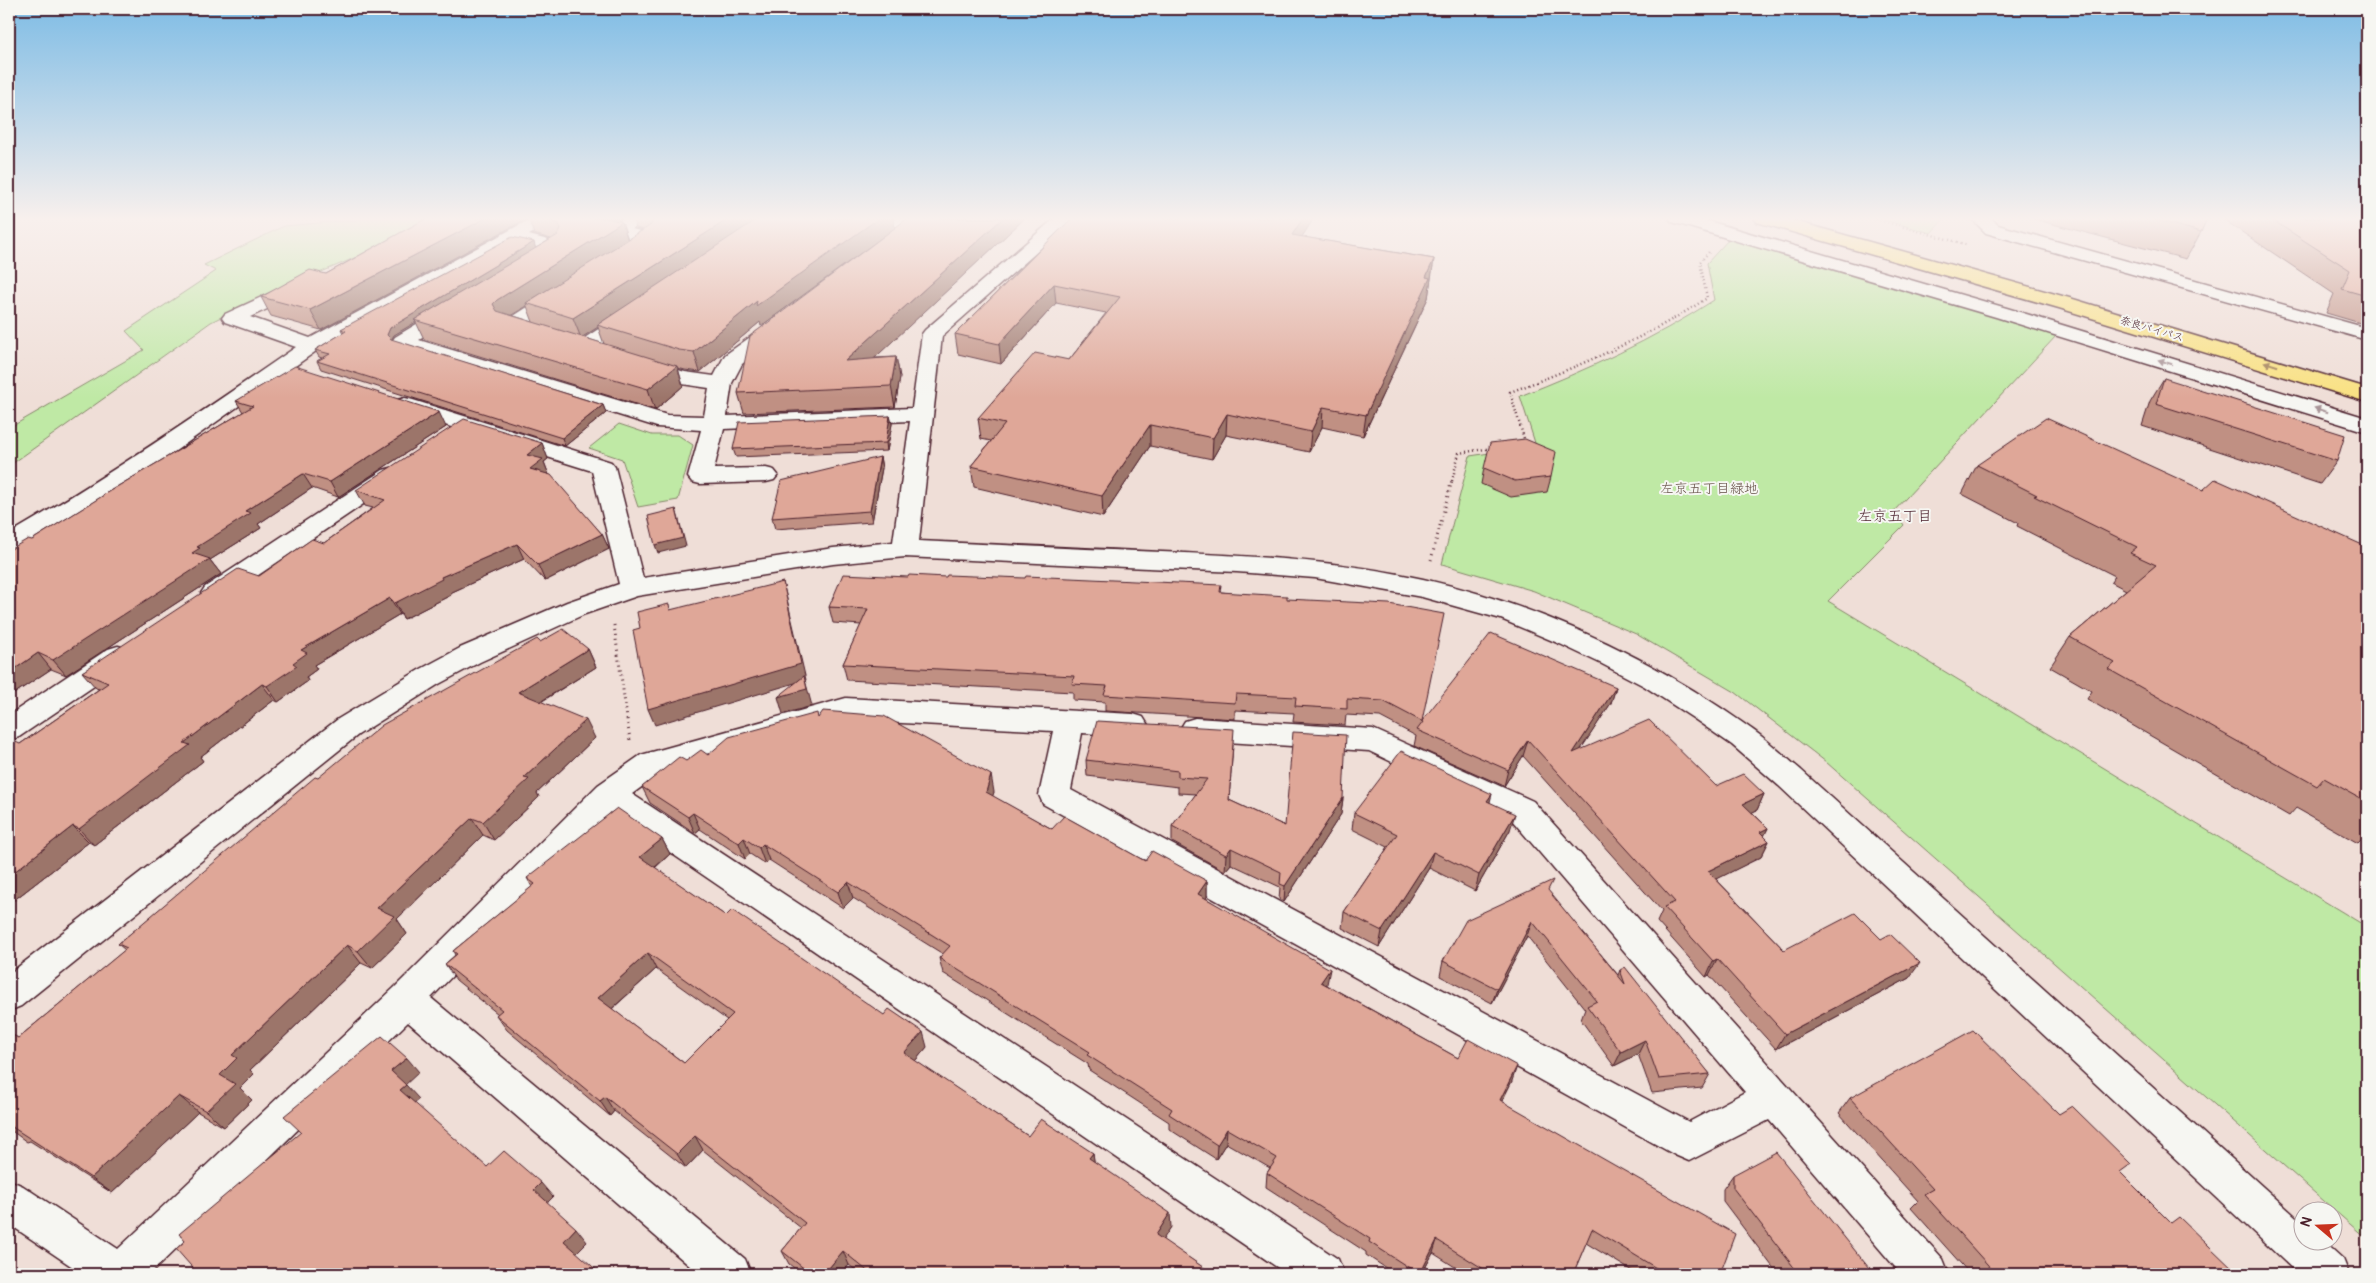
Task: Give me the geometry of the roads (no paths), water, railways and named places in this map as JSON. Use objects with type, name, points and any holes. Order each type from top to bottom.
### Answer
[{"type":"highway","name":"奈良バイパス","points":[[1977,278],[2254,359],[2367,395]]},
{"type":"highway","name":"奈良バイパス","points":[[2032,278],[2266,344]]},
{"type":"street","points":[[9,545],[85,500],[159,452],[312,345],[436,278]]},
{"type":"street","points":[[905,549],[932,334],[997,278]]},
{"type":"street","points":[[1884,278],[2367,425]]},
{"type":"street","points":[[2167,278],[2367,334]]},
{"type":"street","points":[[312,345],[232,318],[318,279]]},
{"type":"street","points":[[576,284],[512,325],[682,378],[721,383]]},
{"type":"street","points":[[467,302],[402,342],[665,422],[714,423],[923,414]]},
{"type":"street","points":[[569,343],[649,304]]},
{"type":"street","points":[[766,475],[700,477],[714,423],[721,383],[733,360],[796,313]]},
{"type":"street","points":[[282,365],[309,374]]},
{"type":"street","points":[[384,398],[603,467],[633,588]]},
{"type":"street","points":[[442,441],[467,424]]},
{"type":"street","points":[[197,604],[410,463]]},
{"type":"street","points":[[9,995],[348,726],[429,677],[470,655],[528,628],[633,588],[787,562],[905,549],[1315,570],[1423,588],[1502,611],[1570,637],[1654,679],[1742,737],[1790,778],[2328,1274]]},
{"type":"street","points":[[9,729],[140,642]]},
{"type":"street","points":[[9,1200],[120,1274],[407,999],[622,785],[652,764],[846,709],[1373,740],[1522,810],[1772,1098],[1928,1274]]},
{"type":"street","points":[[1070,721],[1054,796],[1689,1142],[1772,1098]]},
{"type":"street","points":[[622,785],[1323,1274]]},
{"type":"street","points":[[407,999],[730,1274]]},
{"type":"district","name":"左京五丁目","points":[[1895,516]]},
{"type":"park label","name":"左京五丁目緑地","points":[[1709,488]]}]
